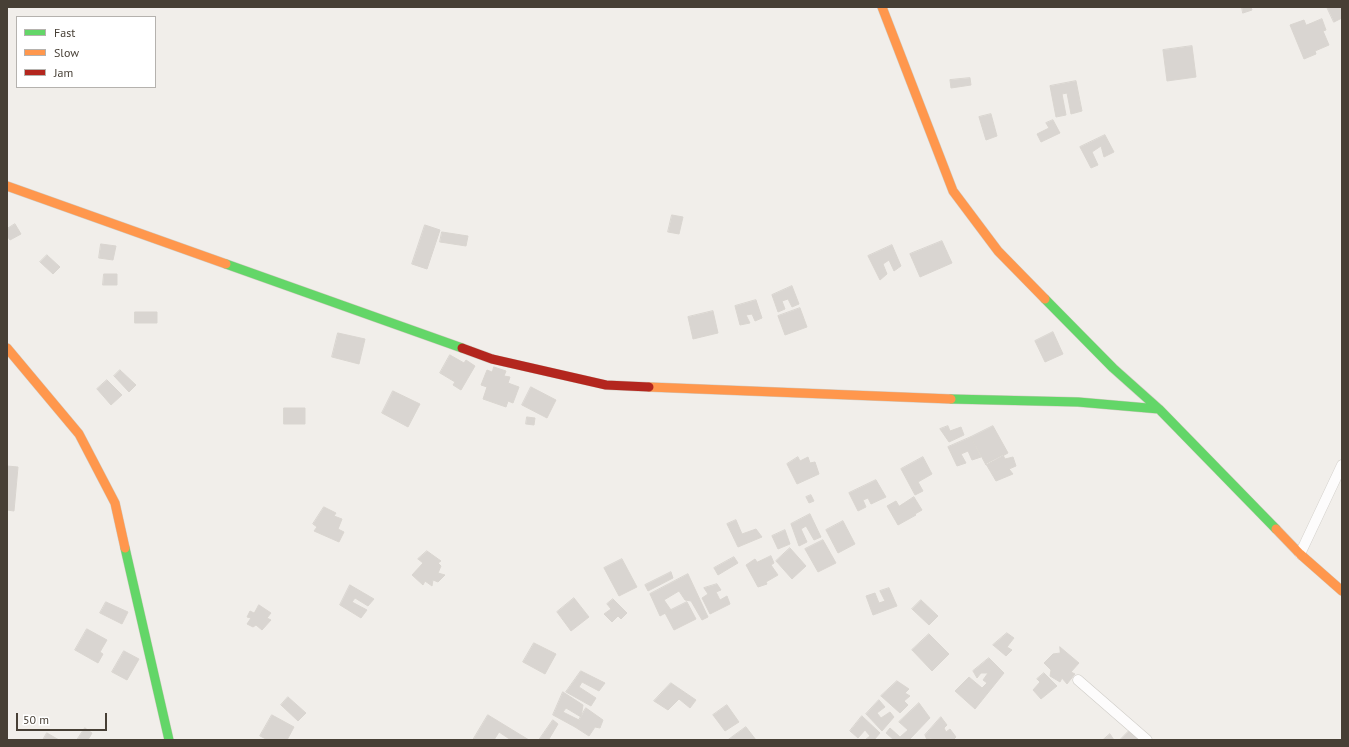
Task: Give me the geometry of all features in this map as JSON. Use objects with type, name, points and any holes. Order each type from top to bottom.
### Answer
[{"type":"street","points":[[882,7],[954,191],[998,251],[1113,368],[1158,409],[1300,554],[1342,591]]},
{"type":"street","points":[[7,186],[492,359],[606,385],[879,397],[1078,402],[1158,409]]},
{"type":"street","points":[[7,348],[79,434],[115,503],[169,740]]},
{"type":"street","points":[[1300,554],[1342,465]]},
{"type":"street","points":[[1078,680],[1147,740]]},
{"type":"building","points":[[1242,7],[1251,7],[1252,10],[1243,13]]},
{"type":"building","points":[[1327,7],[1342,7],[1342,18],[1334,22]]},
{"type":"building","points":[[1322,19],[1326,30],[1323,31],[1329,45],[1315,51],[1316,54],[1304,59],[1290,25],[1304,20],[1306,25]]},
{"type":"building","points":[[1192,46],[1196,77],[1167,81],[1163,50]]},
{"type":"building","points":[[970,78],[971,85],[951,88],[950,80]]},
{"type":"building","points":[[1076,81],[1082,111],[1071,114],[1067,93],[1062,94],[1066,115],[1056,117],[1050,86]]},
{"type":"building","points":[[991,114],[997,136],[986,140],[979,117]]},
{"type":"building","points":[[1053,120],[1060,133],[1041,142],[1037,134],[1049,128],[1046,123]]},
{"type":"building","points":[[1105,135],[1114,152],[1104,157],[1101,146],[1092,152],[1098,165],[1091,168],[1080,147]]},
{"type":"building","points":[[672,215],[683,217],[679,234],[668,232]]},
{"type":"building","points":[[15,224],[21,234],[10,240],[7,236],[7,229]]},
{"type":"building","points":[[425,225],[440,230],[427,269],[412,264]]},
{"type":"building","points":[[442,232],[468,236],[466,246],[440,242]]},
{"type":"building","points":[[942,241],[952,263],[920,277],[910,254]]},
{"type":"building","points":[[101,244],[116,246],[113,260],[99,258]]},
{"type":"building","points":[[892,245],[901,266],[894,271],[889,260],[883,264],[887,274],[880,280],[868,256]]},
{"type":"building","points":[[47,255],[60,267],[53,274],[40,262]]},
{"type":"building","points":[[104,274],[117,274],[117,285],[103,285]]},
{"type":"building","points":[[792,286],[799,304],[792,307],[788,299],[782,301],[785,309],[778,312],[772,295]]},
{"type":"building","points":[[756,300],[762,318],[755,321],[752,314],[746,315],[750,323],[740,325],[735,306]]},
{"type":"building","points":[[800,308],[807,327],[785,335],[778,316]]},
{"type":"building","points":[[713,311],[718,333],[693,339],[688,317]]},
{"type":"building","points":[[135,312],[157,312],[157,323],[135,323]]},
{"type":"building","points":[[1053,332],[1063,354],[1045,362],[1035,341]]},
{"type":"building","points":[[338,333],[365,339],[359,364],[332,357]]},
{"type":"building","points":[[450,355],[464,363],[466,360],[475,366],[461,390],[453,385],[455,382],[440,373]]},
{"type":"building","points":[[494,367],[506,371],[504,376],[510,377],[508,383],[519,387],[513,403],[508,401],[506,407],[483,399],[487,387],[481,385],[487,370],[492,372]]},
{"type":"building","points":[[120,370],[136,385],[129,392],[114,376]]},
{"type":"building","points":[[107,380],[122,395],[111,405],[97,389]]},
{"type":"building","points":[[531,387],[556,400],[547,418],[522,405]]},
{"type":"building","points":[[393,391],[420,404],[408,427],[382,413]]},
{"type":"building","points":[[284,408],[305,408],[305,424],[284,424]]},
{"type":"building","points":[[527,417],[535,418],[534,425],[526,424]]},
{"type":"building","points":[[948,426],[950,431],[961,427],[964,435],[949,442],[940,429]]},
{"type":"building","points":[[993,426],[1008,453],[986,465],[971,437]]},
{"type":"building","points":[[971,437],[981,457],[972,460],[968,451],[961,454],[966,463],[957,466],[948,447]]},
{"type":"building","points":[[1003,455],[1005,459],[1013,457],[1016,466],[1009,469],[1013,474],[996,481],[986,464]]},
{"type":"building","points":[[798,457],[800,461],[808,457],[810,463],[815,462],[819,474],[797,484],[787,464]]},
{"type":"building","points":[[923,457],[932,474],[918,482],[923,491],[915,495],[901,469]]},
{"type":"building","points":[[7,466],[18,467],[14,511],[7,510]]},
{"type":"building","points":[[876,480],[886,497],[871,504],[868,498],[863,500],[866,507],[858,511],[849,493]]},
{"type":"building","points":[[811,495],[814,501],[809,503],[806,497]]},
{"type":"building","points":[[914,497],[922,510],[898,525],[887,506],[896,501],[899,506]]},
{"type":"building","points":[[324,507],[336,513],[334,516],[342,519],[338,529],[344,532],[339,542],[314,531],[317,527],[313,524]]},
{"type":"building","points":[[810,514],[821,537],[814,540],[806,526],[801,529],[807,542],[799,546],[791,524]]},
{"type":"building","points":[[736,520],[742,534],[756,529],[762,537],[738,547],[727,524]]},
{"type":"building","points":[[843,521],[855,544],[838,553],[826,530]]},
{"type":"building","points":[[785,530],[790,544],[778,549],[772,536]]},
{"type":"building","points":[[823,540],[836,563],[818,572],[805,549]]},
{"type":"building","points":[[790,548],[806,566],[792,579],[776,561]]},
{"type":"building","points":[[427,551],[441,561],[438,563],[441,566],[438,573],[445,575],[438,582],[433,580],[432,586],[425,581],[423,585],[412,575],[423,563],[418,559]]},
{"type":"building","points":[[771,556],[774,563],[771,565],[778,575],[766,582],[767,584],[758,587],[746,565],[755,559],[757,562]]},
{"type":"building","points":[[734,557],[738,563],[718,575],[714,568]]},
{"type":"building","points":[[622,559],[637,587],[619,596],[604,568]]},
{"type":"building","points":[[671,572],[673,578],[648,591],[645,585]]},
{"type":"building","points":[[688,574],[708,617],[702,620],[691,601],[685,600],[679,591],[664,600],[671,610],[660,616],[650,594]]},
{"type":"building","points":[[717,584],[721,590],[716,592],[720,600],[727,596],[730,604],[710,614],[702,598],[708,594],[704,588]]},
{"type":"building","points":[[350,585],[374,599],[368,606],[355,598],[352,602],[367,610],[361,618],[340,605]]},
{"type":"building","points":[[889,588],[897,606],[873,615],[866,596],[875,593],[879,603],[885,601],[880,591]]},
{"type":"building","points":[[574,598],[589,617],[571,631],[557,612]]},
{"type":"building","points":[[613,599],[627,613],[621,619],[618,616],[612,622],[604,614],[611,609],[607,604]]},
{"type":"building","points":[[921,600],[938,616],[929,625],[912,609]]},
{"type":"building","points":[[106,602],[128,612],[122,624],[100,613]]},
{"type":"building","points":[[687,602],[696,619],[674,630],[665,613]]},
{"type":"building","points":[[259,605],[271,613],[267,618],[271,620],[262,630],[256,625],[253,627],[247,624],[251,618],[247,617],[250,611],[254,613]]},
{"type":"building","points":[[87,629],[107,640],[100,652],[103,654],[98,663],[75,650]]},
{"type":"building","points":[[1007,633],[1014,638],[1007,647],[1012,650],[1006,656],[993,645]]},
{"type":"building","points":[[929,634],[949,654],[932,671],[912,650]]},
{"type":"building","points":[[534,643],[556,654],[545,674],[523,662]]},
{"type":"building","points":[[1060,647],[1079,663],[1071,672],[1075,674],[1067,684],[1062,678],[1060,682],[1050,676],[1051,670],[1044,663],[1053,654],[1060,653]]},
{"type":"building","points":[[124,651],[139,659],[127,680],[112,672]]},
{"type":"building","points":[[989,658],[1004,673],[975,709],[955,691],[969,677],[982,688],[987,683],[983,680],[988,673],[981,673],[977,678],[973,671]]},
{"type":"building","points":[[581,671],[605,683],[599,691],[582,682],[579,687],[596,698],[591,706],[566,692]]},
{"type":"building","points":[[1044,673],[1057,686],[1041,699],[1033,690],[1040,682],[1037,679]]},
{"type":"building","points":[[897,681],[909,689],[905,693],[910,696],[904,701],[908,705],[900,713],[881,696]]},
{"type":"building","points":[[671,683],[696,700],[690,708],[679,699],[668,710],[654,701]]},
{"type":"building","points":[[563,692],[583,705],[581,717],[566,708],[563,712],[579,720],[575,727],[553,715]]},
{"type":"building","points":[[288,697],[306,713],[298,721],[281,705]]},
{"type":"building","points":[[879,700],[885,707],[877,713],[881,718],[890,712],[894,717],[882,731],[866,714]]},
{"type":"building","points":[[919,703],[930,718],[909,740],[894,740],[886,733],[890,728],[900,737],[908,730],[899,722]]},
{"type":"building","points":[[727,705],[739,722],[725,731],[713,715]]},
{"type":"building","points":[[586,708],[603,720],[600,728],[595,727],[589,736],[575,727]]},
{"type":"building","points":[[272,715],[294,727],[287,740],[268,740],[260,736]]},
{"type":"building","points":[[488,715],[529,740],[511,740],[499,732],[494,740],[473,740]]},
{"type":"building","points":[[862,716],[880,733],[874,740],[865,740],[870,736],[865,730],[858,738],[850,731]]},
{"type":"building","points":[[941,717],[947,725],[944,728],[946,732],[950,729],[956,737],[953,740],[932,740],[931,738],[927,740],[925,735]]},
{"type":"building","points":[[553,720],[558,724],[549,739],[551,740],[539,740]]},
{"type":"building","points":[[746,727],[756,740],[728,740]]},
{"type":"building","points":[[85,728],[92,733],[88,740],[77,740]]},
{"type":"building","points":[[1129,731],[1133,734],[1140,740],[1120,740]]},
{"type":"building","points":[[47,733],[59,740],[43,740]]},
{"type":"building","points":[[1110,734],[1114,740],[1103,740]]},
{"type":"traffic: fast","points":[[226,264],[462,348]]},
{"type":"traffic: fast","points":[[1045,299],[1113,368],[1159,409],[1276,529]]},
{"type":"traffic: fast","points":[[951,399],[1078,402],[1159,409]]},
{"type":"traffic: fast","points":[[125,548],[169,740]]},
{"type":"traffic: slow","points":[[882,7],[953,191],[998,251],[1045,299]]},
{"type":"traffic: slow","points":[[7,186],[226,264]]},
{"type":"traffic: slow","points":[[7,348],[79,434],[115,503],[125,548]]},
{"type":"traffic: slow","points":[[649,387],[951,399]]},
{"type":"traffic: slow","points":[[1276,529],[1300,554],[1342,591]]},
{"type":"traffic: jam","points":[[462,348],[492,359],[606,385],[649,387]]}]
